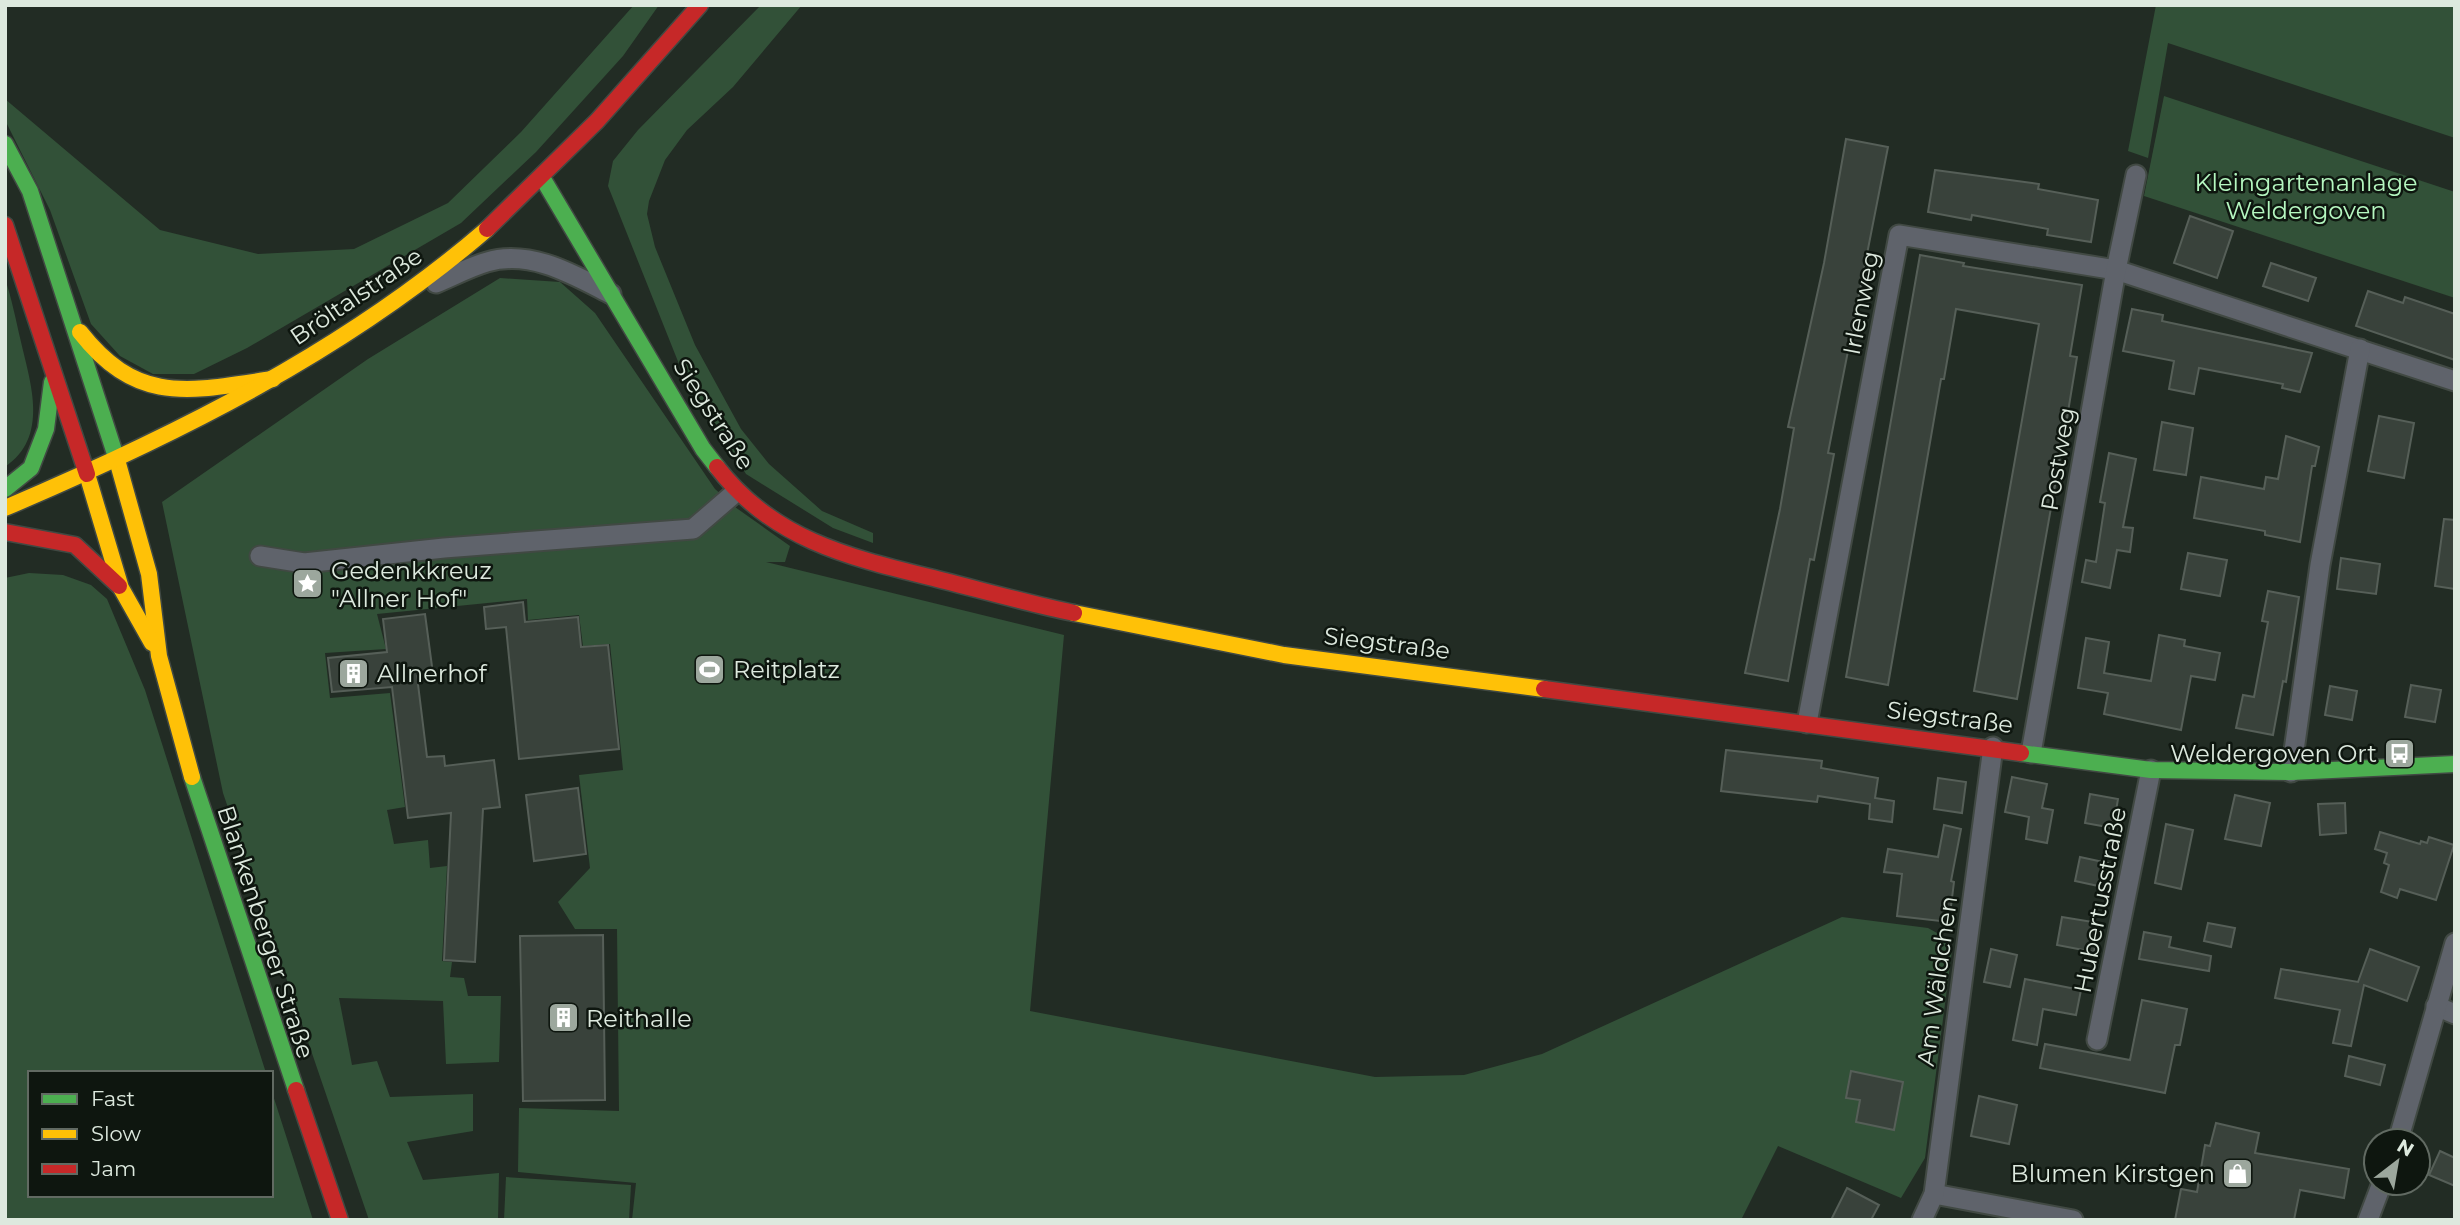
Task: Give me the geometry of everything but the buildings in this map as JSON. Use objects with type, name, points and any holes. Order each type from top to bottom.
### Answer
[{"type":"main road","name":"Bröltalstraße","points":[[5,508],[117,460],[273,379],[406,296],[542,179],[648,67],[700,5]]},
{"type":"main road","points":[[5,144],[30,191],[68,313],[95,356],[134,382],[185,391],[273,379]]},
{"type":"main road","name":"Siegstraße","points":[[542,179],[703,449],[736,492],[788,531],[841,555],[1059,610],[1284,655],[2151,770],[2291,772],[2455,764]]},
{"type":"main road","name":"Blankenberger Straße","points":[[5,225],[54,370],[121,588],[159,656]]},
{"type":"main road","name":"Blankenberger Straße","points":[[68,313],[117,460],[149,574],[159,656],[197,796],[340,1220]]},
{"type":"main road","points":[[5,489],[31,468],[46,429],[54,370]]},
{"type":"main road","points":[[5,531],[75,545],[121,588]]},
{"type":"street","name":"Postweg","points":[[2031,752],[2116,270],[2136,175]]},
{"type":"street","name":"Irlenweg","points":[[1807,723],[1899,235],[2116,270],[2455,381]]},
{"type":"street","points":[[406,296],[489,261],[526,261],[557,266],[611,294]]},
{"type":"street","points":[[2291,772],[2320,565],[2360,349]]},
{"type":"street","points":[[260,556],[304,563],[444,548],[694,529],[736,492]]},
{"type":"street","name":"Am Wäldchen","points":[[1922,1220],[1934,1195],[1993,747]]},
{"type":"street","name":"Hubertusstraße","points":[[2097,1040],[2151,770]]},
{"type":"street","points":[[2402,1127],[2455,943]]},
{"type":"street","points":[[2436,1006],[2455,1014]]},
{"type":"street","points":[[1934,1195],[2073,1220]]},
{"type":"street","points":[[2368,1220],[2377,1197]]},
{"type":"green space","points":[[634,5],[659,5],[623,56],[536,152],[461,223],[247,348],[194,374],[153,374],[120,356],[91,324],[50,210],[5,120],[5,99],[160,230],[258,254],[354,249],[448,203],[521,132]]},
{"type":"green space","points":[[761,5],[802,5],[733,87],[687,130],[665,160],[649,201],[647,214],[655,247],[695,345],[741,429],[769,464],[822,511],[873,533],[873,543],[833,528],[746,474],[681,369],[608,186],[613,161],[638,130]]},
{"type":"green space","points":[[2156,5],[2455,5],[2455,138],[2168,43],[2148,158],[2128,151]]},
{"type":"green space","name":"Kleingartenanlage Weldergoven","points":[[2164,96],[2455,192],[2455,298],[2144,196]]},
{"type":"green space","points":[[500,278],[560,282],[595,313],[715,489],[735,507],[790,546],[785,562],[766,562],[1064,635],[1030,1011],[1375,1077],[1464,1075],[1542,1054],[1842,917],[1928,928],[1946,938],[1952,950],[1925,1158],[1901,1198],[1778,1146],[1741,1220],[632,1220],[636,1183],[518,1172],[519,1108],[619,1111],[617,929],[575,929],[558,902],[590,868],[579,775],[623,770],[610,644],[583,646],[579,615],[528,620],[527,599],[377,614],[386,649],[325,653],[330,698],[390,693],[405,807],[387,810],[394,844],[428,840],[430,868],[447,866],[442,961],[452,962],[450,977],[464,978],[468,996],[501,996],[499,1062],[446,1064],[443,1001],[339,998],[352,1065],[377,1061],[390,1097],[473,1094],[473,1131],[407,1142],[423,1180],[499,1173],[498,1220],[369,1220],[223,793],[162,502],[368,359]]},
{"type":"green space","points":[[5,279],[29,375],[33,409],[32,426],[27,441],[19,455],[5,467]]},
{"type":"green space","points":[[29,573],[63,575],[91,585],[107,599],[145,690],[265,1071],[28,1071],[28,1197],[273,1197],[273,1095],[313,1220],[5,1220],[5,578]]},
{"type":"green space","points":[[506,1177],[631,1185],[629,1220],[504,1220]]},
{"type":"traffic: fast","points":[[5,144],[30,191],[117,460]]},
{"type":"traffic: fast","points":[[543,179],[703,449],[717,467]]},
{"type":"traffic: fast","points":[[5,489],[31,468],[46,429],[52,382]]},
{"type":"traffic: fast","points":[[2021,753],[2151,770],[2291,772],[2455,764]]},
{"type":"traffic: fast","points":[[192,777],[296,1090]]},
{"type":"traffic: slow","points":[[5,508],[133,451],[318,352],[433,273],[487,229]]},
{"type":"traffic: slow","points":[[80,332],[102,356],[123,372],[145,383],[167,388],[191,389],[273,379]]},
{"type":"traffic: slow","points":[[117,460],[149,574],[159,656],[192,777]]},
{"type":"traffic: slow","points":[[87,474],[121,588],[152,643]]},
{"type":"traffic: slow","points":[[1074,613],[1284,655],[1544,689]]},
{"type":"traffic: jam","points":[[487,229],[597,121],[700,5]]},
{"type":"traffic: jam","points":[[5,225],[87,474]]},
{"type":"traffic: jam","points":[[717,467],[740,493],[765,514],[791,531],[820,544],[880,565],[1074,613]]},
{"type":"traffic: jam","points":[[5,532],[75,545],[119,586]]},
{"type":"traffic: jam","points":[[1544,689],[2021,753]]},
{"type":"traffic: jam","points":[[296,1090],[340,1220]]},
{"type":"place","name":"Gedenkkreuz \"Allner Hof\"","points":[[308,584]]},
{"type":"place","name":"Reitplatz","points":[[710,669]]},
{"type":"place","name":"Allnerhof","points":[[354,673]]},
{"type":"place","name":"Weldergoven Ort","points":[[2400,753]]},
{"type":"place","name":"Reithalle","points":[[563,1018]]},
{"type":"place","name":"Blumen Kirstgen","points":[[2238,1173]]}]
